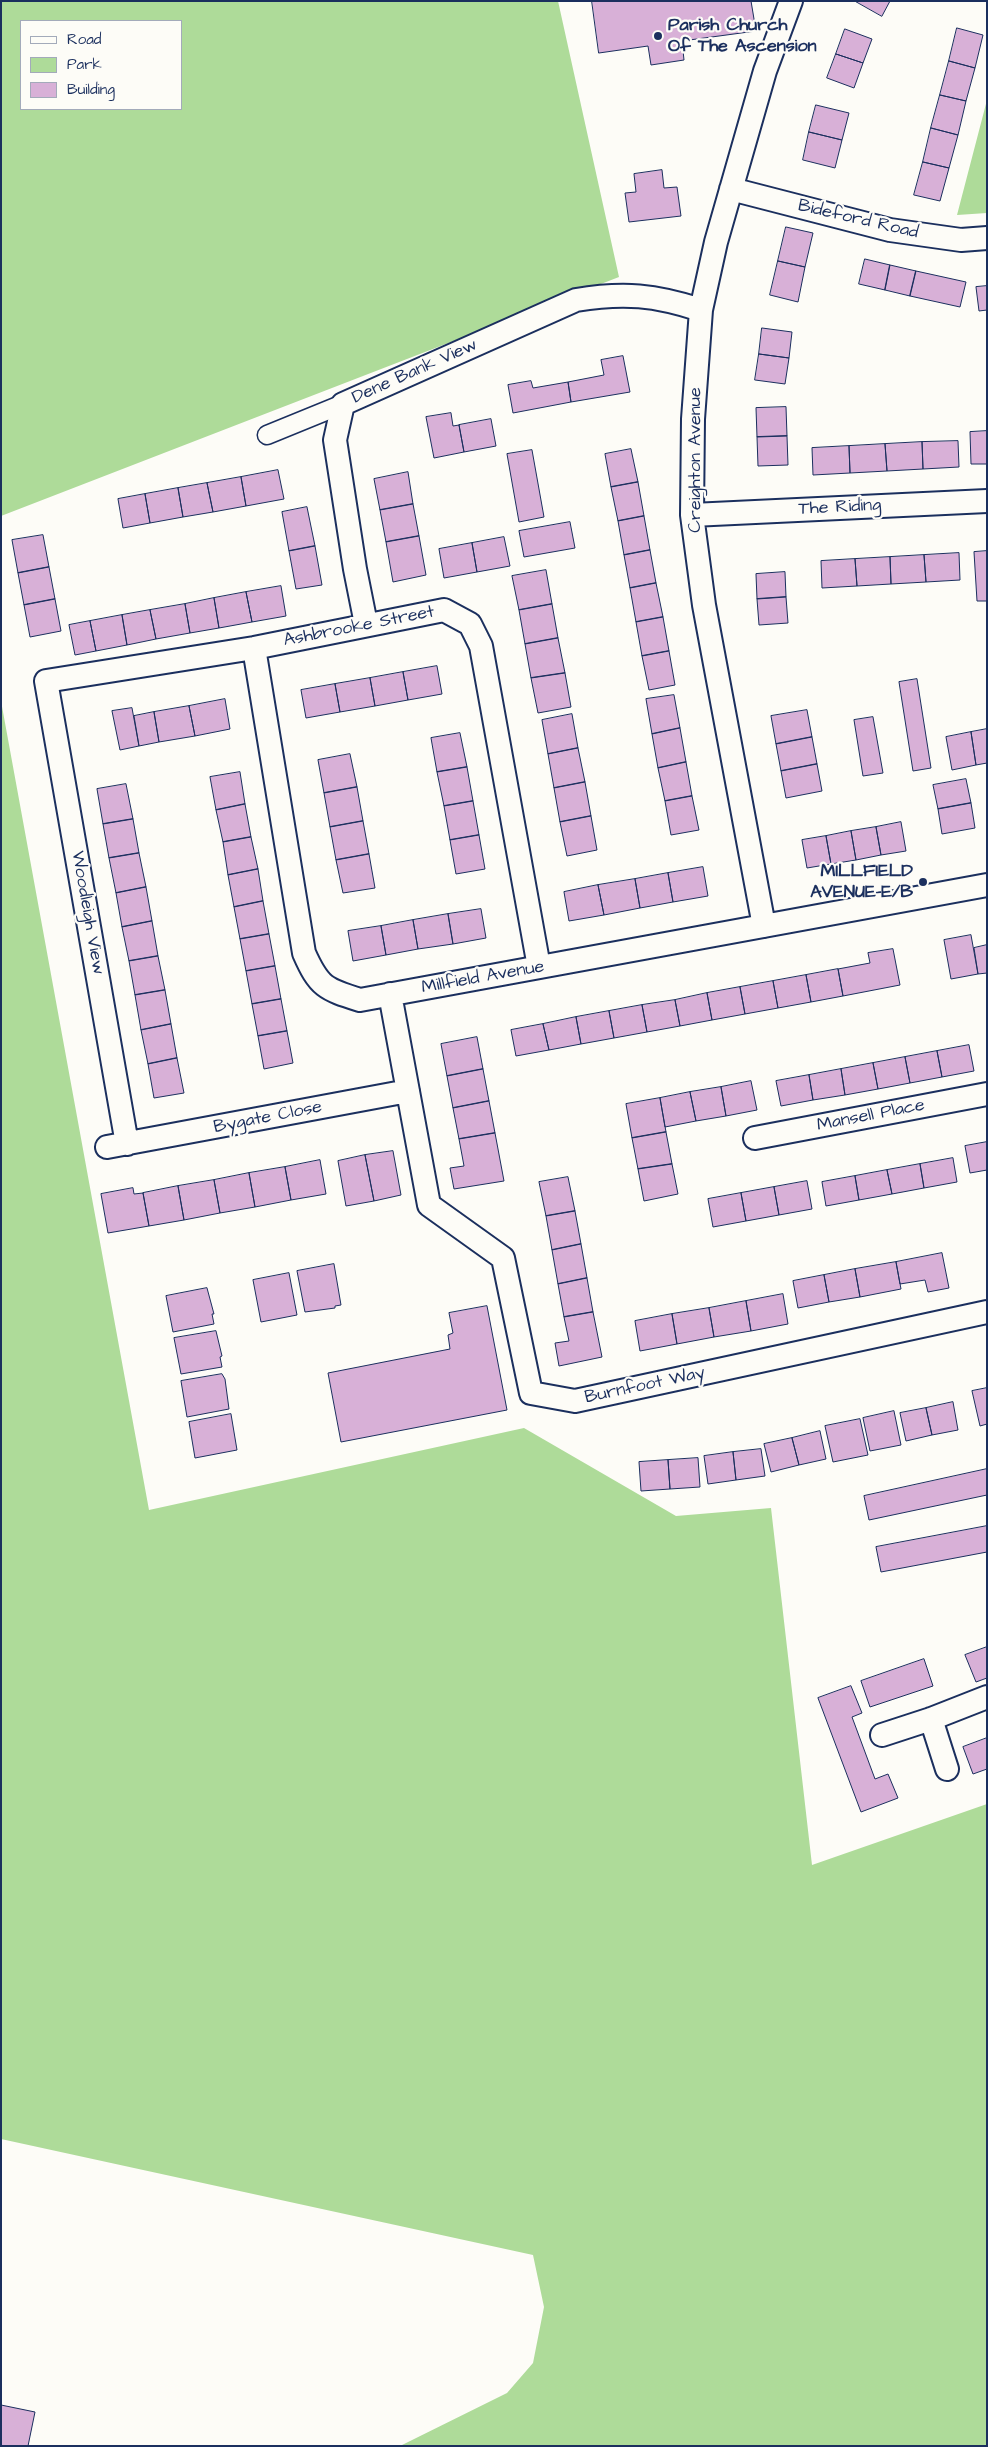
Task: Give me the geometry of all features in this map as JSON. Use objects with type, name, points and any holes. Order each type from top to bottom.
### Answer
[{"type":"street","name":"Creighton Avenue","points":[[764,926],[704,604],[692,515],[693,419],[701,310],[716,242],[765,71],[791,1]]},
{"type":"street","name":"Bideford Road","points":[[731,189],[890,230],[961,240],[987,238]]},
{"type":"street","name":"Dene Bank View","points":[[366,624],[355,569],[335,440],[343,404],[576,300],[608,294],[639,295],[675,302],[701,310]]},
{"type":"street","points":[[267,435],[343,404]]},
{"type":"street","name":"The Riding","points":[[692,515],[987,501]]},
{"type":"street","name":"Ashbrooke Street","points":[[46,681],[254,648],[366,624],[444,610],[470,624],[481,646],[540,967]]},
{"type":"street","name":"Millfield Avenue","points":[[254,648],[304,952],[315,977],[334,992],[360,1000],[987,885]]},
{"type":"street","name":"Woodleigh View","points":[[46,681],[117,1146]]},
{"type":"street","name":"Burnfoot Way","points":[[390,994],[428,1205],[503,1258],[531,1393],[575,1401],[987,1312]]},
{"type":"street","name":"Bygate Close","points":[[117,1146],[408,1091]]},
{"type":"street","name":"Mansell Place","points":[[754,1138],[987,1094]]},
{"type":"street","points":[[882,1735],[931,1719],[987,1697]]},
{"type":"street","points":[[931,1719],[947,1769]]},
{"type":"green space","points":[[1,1],[558,1],[619,277],[1,516]]},
{"type":"green space","points":[[987,100],[987,213],[957,215]]},
{"type":"green space","points":[[1,701],[149,1510],[524,1428],[676,1516],[771,1508],[812,1865],[987,1804],[987,2446],[400,2446],[507,2393],[533,2363],[544,2307],[533,2255],[1,2139]]},
{"type":"building","name":"Parish Church Of The Ascension","points":[[592,1],[751,1],[756,31],[682,41],[684,60],[651,65],[648,46],[599,53]]},
{"type":"building","points":[[855,1],[890,1],[882,16]]},
{"type":"building","points":[[957,28],[983,35],[975,68],[949,61]]},
{"type":"building","points":[[845,29],[872,39],[863,63],[836,54]]},
{"type":"building","points":[[836,54],[863,63],[854,88],[827,78]]},
{"type":"building","points":[[949,61],[975,68],[966,101],[940,95]]},
{"type":"building","points":[[940,95],[966,101],[958,135],[931,128]]},
{"type":"building","points":[[816,105],[849,113],[842,140],[809,132]]},
{"type":"building","points":[[931,128],[958,135],[949,168],[923,162]]},
{"type":"building","points":[[809,132],[842,140],[835,168],[803,160]]},
{"type":"building","points":[[923,162],[949,168],[940,201],[914,195]]},
{"type":"building","points":[[662,170],[664,188],[677,187],[681,216],[629,222],[625,193],[636,192],[634,174]]},
{"type":"building","points":[[786,227],[813,233],[805,267],[778,261]]},
{"type":"building","points":[[865,259],[890,265],[885,290],[859,284]]},
{"type":"building","points":[[778,261],[805,267],[798,302],[770,295]]},
{"type":"building","points":[[890,265],[916,271],[910,296],[885,290]]},
{"type":"building","points":[[916,271],[966,282],[960,307],[910,296]]},
{"type":"building","points":[[987,286],[987,310],[979,311],[976,287]]},
{"type":"building","points":[[762,328],[792,332],[789,358],[759,354]]},
{"type":"building","points":[[759,354],[789,358],[785,384],[755,380]]},
{"type":"building","points":[[623,356],[630,392],[571,402],[568,382],[604,375],[601,360]]},
{"type":"building","points":[[531,381],[533,388],[568,382],[571,402],[513,413],[508,385]]},
{"type":"building","points":[[786,407],[787,436],[757,437],[756,408]]},
{"type":"building","points":[[451,413],[453,426],[459,425],[464,452],[434,458],[426,417]]},
{"type":"building","points":[[491,419],[496,446],[464,452],[459,425]]},
{"type":"building","points":[[987,431],[987,464],[971,464],[970,432]]},
{"type":"building","points":[[787,436],[788,465],[758,466],[757,437]]},
{"type":"building","points":[[958,441],[959,467],[923,469],[922,442]]},
{"type":"building","points":[[922,442],[923,469],[887,471],[885,444]]},
{"type":"building","points":[[885,444],[887,471],[850,473],[849,446]]},
{"type":"building","points":[[849,446],[850,473],[813,475],[812,448]]},
{"type":"building","points":[[631,449],[638,482],[611,487],[605,454]]},
{"type":"building","points":[[532,450],[544,517],[519,522],[507,454]]},
{"type":"building","points":[[278,470],[284,499],[246,506],[241,477]]},
{"type":"building","points":[[408,472],[413,504],[380,510],[374,479]]},
{"type":"building","points":[[241,477],[246,506],[213,512],[207,483]]},
{"type":"building","points":[[638,482],[644,516],[618,521],[611,487]]},
{"type":"building","points":[[207,483],[213,512],[183,517],[178,488]]},
{"type":"building","points":[[178,488],[183,517],[150,523],[145,494]]},
{"type":"building","points":[[145,494],[150,523],[123,528],[118,499]]},
{"type":"building","points":[[413,504],[419,536],[386,542],[380,510]]},
{"type":"building","points":[[307,507],[315,546],[289,551],[282,512]]},
{"type":"building","points":[[644,516],[650,550],[624,555],[618,521]]},
{"type":"building","points":[[570,522],[575,548],[524,557],[519,531]]},
{"type":"building","points":[[43,535],[49,567],[18,573],[12,540]]},
{"type":"building","points":[[419,536],[426,575],[393,582],[386,542]]},
{"type":"building","points":[[504,537],[510,566],[477,572],[472,543]]},
{"type":"building","points":[[472,543],[477,572],[444,578],[439,549]]},
{"type":"building","points":[[315,546],[322,585],[296,589],[289,551]]},
{"type":"building","points":[[650,550],[656,583],[630,588],[624,555]]},
{"type":"building","points":[[987,551],[987,601],[977,601],[974,552]]},
{"type":"building","points":[[959,553],[960,580],[926,582],[924,555]]},
{"type":"building","points":[[924,555],[926,582],[891,584],[890,557]]},
{"type":"building","points":[[890,557],[891,584],[857,586],[855,559]]},
{"type":"building","points":[[855,559],[857,586],[822,588],[821,561]]},
{"type":"building","points":[[49,567],[55,599],[24,605],[18,573]]},
{"type":"building","points":[[546,570],[552,604],[519,610],[512,576]]},
{"type":"building","points":[[785,572],[786,597],[757,599],[756,574]]},
{"type":"building","points":[[656,583],[663,617],[636,622],[630,588]]},
{"type":"building","points":[[281,586],[286,616],[252,622],[246,592]]},
{"type":"building","points":[[246,592],[252,622],[219,628],[214,598]]},
{"type":"building","points":[[786,597],[788,623],[759,625],[757,599]]},
{"type":"building","points":[[214,598],[219,628],[190,633],[185,604]]},
{"type":"building","points":[[55,599],[61,631],[30,637],[24,605]]},
{"type":"building","points":[[185,604],[190,633],[156,639],[150,610]]},
{"type":"building","points":[[552,604],[558,638],[525,644],[519,610]]},
{"type":"building","points":[[150,610],[156,639],[127,645],[122,615]]},
{"type":"building","points":[[122,615],[127,645],[96,651],[90,621]]},
{"type":"building","points":[[663,617],[669,651],[642,656],[636,622]]},
{"type":"building","points":[[90,621],[96,651],[75,655],[69,625]]},
{"type":"building","points":[[558,638],[565,673],[531,678],[525,644]]},
{"type":"building","points":[[669,651],[675,685],[649,690],[642,656]]},
{"type":"building","points":[[437,666],[442,694],[408,700],[403,672]]},
{"type":"building","points":[[403,672],[408,700],[375,706],[370,678]]},
{"type":"building","points":[[565,673],[571,707],[538,713],[531,678]]},
{"type":"building","points":[[370,678],[375,706],[340,712],[335,684]]},
{"type":"building","points":[[917,679],[931,768],[913,771],[899,682]]},
{"type":"building","points":[[335,684],[340,712],[306,718],[301,690]]},
{"type":"building","points":[[674,695],[680,728],[652,734],[646,699]]},
{"type":"building","points":[[225,699],[230,729],[195,736],[189,706]]},
{"type":"building","points":[[189,706],[195,736],[159,742],[154,712]]},
{"type":"building","points":[[132,708],[139,746],[120,750],[112,711]]},
{"type":"building","points":[[807,710],[812,737],[776,744],[771,716]]},
{"type":"building","points":[[154,712],[159,742],[139,746],[134,716]]},
{"type":"building","points":[[572,714],[578,748],[548,754],[542,720]]},
{"type":"building","points":[[873,717],[883,773],[863,776],[854,720]]},
{"type":"building","points":[[680,728],[686,762],[658,768],[652,734]]},
{"type":"building","points":[[987,729],[987,763],[976,765],[971,732]]},
{"type":"building","points":[[971,732],[976,765],[952,770],[946,737]]},
{"type":"building","points":[[460,733],[467,767],[437,772],[431,738]]},
{"type":"building","points":[[812,737],[817,764],[781,771],[776,744]]},
{"type":"building","points":[[578,748],[585,782],[554,788],[548,754]]},
{"type":"building","points":[[350,754],[357,787],[324,793],[318,760]]},
{"type":"building","points":[[686,762],[692,796],[665,801],[658,768]]},
{"type":"building","points":[[817,764],[822,791],[786,798],[781,771]]},
{"type":"building","points":[[467,767],[473,801],[444,806],[437,772]]},
{"type":"building","points":[[240,772],[245,804],[216,810],[210,777]]},
{"type":"building","points":[[966,779],[971,803],[938,809],[933,785]]},
{"type":"building","points":[[585,782],[591,816],[560,822],[554,788]]},
{"type":"building","points":[[126,784],[133,819],[103,824],[97,789]]},
{"type":"building","points":[[357,787],[363,821],[330,827],[324,793]]},
{"type":"building","points":[[692,796],[699,830],[671,835],[665,801]]},
{"type":"building","points":[[473,801],[479,835],[450,840],[444,806]]},
{"type":"building","points":[[971,803],[975,828],[942,834],[938,809]]},
{"type":"building","points":[[245,804],[251,837],[223,842],[216,810]]},
{"type":"building","points":[[591,816],[597,850],[567,856],[560,822]]},
{"type":"building","points":[[133,819],[139,853],[109,858],[103,824]]},
{"type":"building","points":[[363,821],[369,854],[336,860],[330,827]]},
{"type":"building","points":[[901,822],[906,851],[881,855],[876,827]]},
{"type":"building","points":[[876,827],[881,855],[856,860],[851,831]]},
{"type":"building","points":[[851,831],[856,860],[831,864],[826,836]]},
{"type":"building","points":[[479,835],[485,869],[456,874],[450,840]]},
{"type":"building","points":[[826,836],[831,864],[807,868],[802,840]]},
{"type":"building","points":[[251,837],[258,869],[228,875],[223,842]]},
{"type":"building","points":[[139,853],[146,887],[116,893],[109,858]]},
{"type":"building","points":[[369,854],[375,888],[343,893],[336,860]]},
{"type":"building","points":[[703,867],[708,896],[673,902],[668,873]]},
{"type":"building","points":[[258,869],[263,901],[234,907],[228,875]]},
{"type":"building","points":[[668,873],[673,902],[640,908],[635,879]]},
{"type":"building","points":[[635,879],[640,908],[604,915],[598,885]]},
{"type":"building","points":[[598,885],[604,915],[569,921],[564,892]]},
{"type":"building","points":[[146,887],[152,921],[122,927],[116,893]]},
{"type":"building","points":[[263,901],[269,934],[240,939],[234,907]]},
{"type":"building","points":[[481,909],[486,938],[453,944],[448,914]]},
{"type":"building","points":[[448,914],[453,944],[418,949],[413,920]]},
{"type":"building","points":[[413,920],[418,949],[386,955],[381,926]]},
{"type":"building","points":[[152,921],[158,956],[129,961],[122,927]]},
{"type":"building","points":[[381,926],[386,955],[353,961],[348,931]]},
{"type":"building","points":[[269,934],[275,966],[246,971],[240,939]]},
{"type":"building","points":[[971,935],[978,974],[951,979],[944,940]]},
{"type":"building","points":[[987,945],[987,973],[978,974],[974,948]]},
{"type":"building","points":[[893,949],[900,985],[843,996],[838,969],[870,963],[868,953]]},
{"type":"building","points":[[158,956],[165,990],[135,995],[129,961]]},
{"type":"building","points":[[275,966],[281,999],[252,1004],[246,971]]},
{"type":"building","points":[[838,969],[843,996],[811,1002],[806,975]]},
{"type":"building","points":[[806,975],[811,1002],[778,1008],[773,981]]},
{"type":"building","points":[[773,981],[778,1008],[745,1014],[740,987]]},
{"type":"building","points":[[740,987],[745,1014],[712,1020],[707,993]]},
{"type":"building","points":[[165,990],[171,1024],[141,1030],[135,995]]},
{"type":"building","points":[[707,993],[712,1020],[680,1026],[675,1000]]},
{"type":"building","points":[[281,999],[287,1031],[258,1036],[252,1004]]},
{"type":"building","points":[[675,1000],[680,1026],[647,1032],[642,1005]]},
{"type":"building","points":[[642,1005],[647,1032],[614,1038],[609,1011]]},
{"type":"building","points":[[609,1011],[614,1038],[581,1044],[576,1017]]},
{"type":"building","points":[[576,1017],[581,1044],[549,1050],[543,1024]]},
{"type":"building","points":[[171,1024],[177,1058],[148,1064],[141,1030]]},
{"type":"building","points":[[543,1024],[549,1050],[516,1056],[511,1030]]},
{"type":"building","points":[[287,1031],[293,1063],[264,1069],[258,1036]]},
{"type":"building","points":[[477,1037],[483,1069],[447,1076],[441,1044]]},
{"type":"building","points":[[969,1045],[974,1071],[942,1077],[937,1051]]},
{"type":"building","points":[[937,1051],[942,1077],[910,1083],[905,1057]]},
{"type":"building","points":[[905,1057],[910,1083],[878,1089],[873,1063]]},
{"type":"building","points":[[177,1058],[184,1093],[154,1098],[148,1064]]},
{"type":"building","points":[[873,1063],[878,1089],[845,1095],[841,1069]]},
{"type":"building","points":[[483,1069],[489,1101],[453,1108],[447,1076]]},
{"type":"building","points":[[841,1069],[845,1095],[813,1100],[809,1075]]},
{"type":"building","points":[[809,1075],[813,1100],[781,1106],[776,1081]]},
{"type":"building","points":[[751,1081],[757,1110],[726,1116],[721,1087]]},
{"type":"building","points":[[721,1087],[726,1116],[696,1121],[690,1092]]},
{"type":"building","points":[[690,1092],[696,1121],[665,1127],[660,1098]]},
{"type":"building","points":[[660,1098],[666,1132],[632,1138],[626,1104]]},
{"type":"building","points":[[489,1101],[495,1133],[459,1139],[453,1108]]},
{"type":"building","points":[[666,1132],[672,1164],[638,1169],[632,1138]]},
{"type":"building","points":[[495,1133],[504,1181],[454,1189],[450,1168],[464,1166],[459,1139]]},
{"type":"building","points":[[987,1142],[987,1170],[970,1173],[965,1146]]},
{"type":"building","points":[[393,1151],[401,1195],[374,1201],[365,1155]]},
{"type":"building","points":[[365,1155],[374,1201],[346,1206],[338,1161]]},
{"type":"building","points":[[953,1158],[957,1182],[924,1188],[920,1164]]},
{"type":"building","points":[[320,1160],[326,1194],[291,1200],[285,1167]]},
{"type":"building","points":[[672,1164],[678,1194],[644,1201],[638,1169]]},
{"type":"building","points":[[920,1164],[924,1188],[892,1194],[887,1170]]},
{"type":"building","points":[[285,1167],[291,1200],[255,1207],[249,1173]]},
{"type":"building","points":[[887,1170],[892,1194],[859,1200],[855,1176]]},
{"type":"building","points":[[249,1173],[255,1207],[220,1213],[214,1180]]},
{"type":"building","points":[[855,1176],[859,1200],[826,1206],[822,1182]]},
{"type":"building","points":[[568,1177],[575,1211],[546,1216],[539,1182]]},
{"type":"building","points":[[214,1180],[220,1213],[184,1220],[178,1186]]},
{"type":"building","points":[[807,1181],[812,1209],[779,1215],[774,1187]]},
{"type":"building","points":[[178,1186],[184,1220],[149,1226],[143,1193]]},
{"type":"building","points":[[774,1187],[779,1215],[746,1221],[741,1193]]},
{"type":"building","points":[[133,1188],[134,1194],[143,1193],[149,1226],[108,1233],[101,1194]]},
{"type":"building","points":[[741,1193],[746,1221],[713,1227],[708,1199]]},
{"type":"building","points":[[575,1211],[581,1244],[552,1250],[546,1216]]},
{"type":"building","points":[[581,1244],[587,1278],[558,1284],[552,1250]]},
{"type":"building","points":[[942,1253],[949,1288],[928,1292],[925,1280],[900,1284],[896,1262]]},
{"type":"building","points":[[896,1262],[901,1289],[860,1297],[855,1269]]},
{"type":"building","points":[[334,1264],[341,1305],[335,1306],[335,1308],[305,1312],[297,1271]]},
{"type":"building","points":[[855,1269],[860,1297],[829,1302],[824,1275]]},
{"type":"building","points":[[289,1273],[297,1315],[261,1322],[253,1280]]},
{"type":"building","points":[[824,1275],[829,1302],[798,1308],[793,1281]]},
{"type":"building","points":[[587,1278],[593,1312],[564,1317],[558,1284]]},
{"type":"building","points":[[207,1288],[214,1314],[212,1314],[214,1324],[173,1332],[166,1296]]},
{"type":"building","points":[[783,1294],[788,1324],[751,1331],[746,1301]]},
{"type":"building","points":[[746,1301],[751,1331],[714,1337],[709,1308]]},
{"type":"building","points":[[487,1306],[507,1410],[341,1442],[328,1373],[450,1349],[448,1335],[453,1333],[449,1313]]},
{"type":"building","points":[[709,1308],[714,1337],[677,1344],[672,1314]]},
{"type":"building","points":[[593,1312],[602,1357],[559,1366],[555,1343],[569,1341],[564,1317]]},
{"type":"building","points":[[672,1314],[677,1344],[640,1351],[635,1321]]},
{"type":"building","points":[[216,1331],[222,1356],[220,1357],[222,1367],[181,1374],[174,1338]]},
{"type":"building","points":[[222,1374],[225,1379],[229,1409],[187,1417],[181,1381]]},
{"type":"building","points":[[987,1388],[987,1424],[980,1426],[972,1391]]},
{"type":"building","points":[[953,1402],[958,1430],[932,1435],[926,1408]]},
{"type":"building","points":[[926,1408],[932,1435],[906,1441],[900,1413]]},
{"type":"building","points":[[894,1411],[901,1445],[870,1451],[863,1418]]},
{"type":"building","points":[[231,1414],[237,1450],[195,1458],[189,1422]]},
{"type":"building","points":[[860,1419],[868,1455],[833,1462],[825,1426]]},
{"type":"building","points":[[820,1431],[826,1459],[799,1465],[792,1438]]},
{"type":"building","points":[[792,1438],[799,1465],[771,1472],[764,1444]]},
{"type":"building","points":[[761,1449],[765,1476],[736,1480],[733,1452]]},
{"type":"building","points":[[733,1452],[736,1480],[708,1484],[704,1456]]},
{"type":"building","points":[[698,1458],[700,1487],[670,1489],[668,1460]]},
{"type":"building","points":[[668,1460],[670,1489],[641,1491],[639,1462]]},
{"type":"building","points":[[987,1469],[987,1495],[869,1520],[864,1496]]},
{"type":"building","points":[[987,1526],[987,1552],[881,1572],[876,1547]]},
{"type":"building","points":[[987,1647],[987,1678],[976,1682],[965,1655]]},
{"type":"building","points":[[924,1659],[933,1686],[870,1707],[861,1681]]},
{"type":"building","points":[[851,1686],[862,1713],[852,1717],[875,1779],[888,1774],[898,1798],[861,1812],[818,1698]]},
{"type":"building","points":[[987,1738],[987,1769],[973,1774],[963,1747]]},
{"type":"building","points":[[1,2405],[35,2412],[28,2446],[1,2446]]},
{"type":"place","name":"Parish Church Of The Ascension","points":[[658,36]]},
{"type":"place","name":"MILLFIELD AVENUE-E/B","points":[[923,882]]}]
